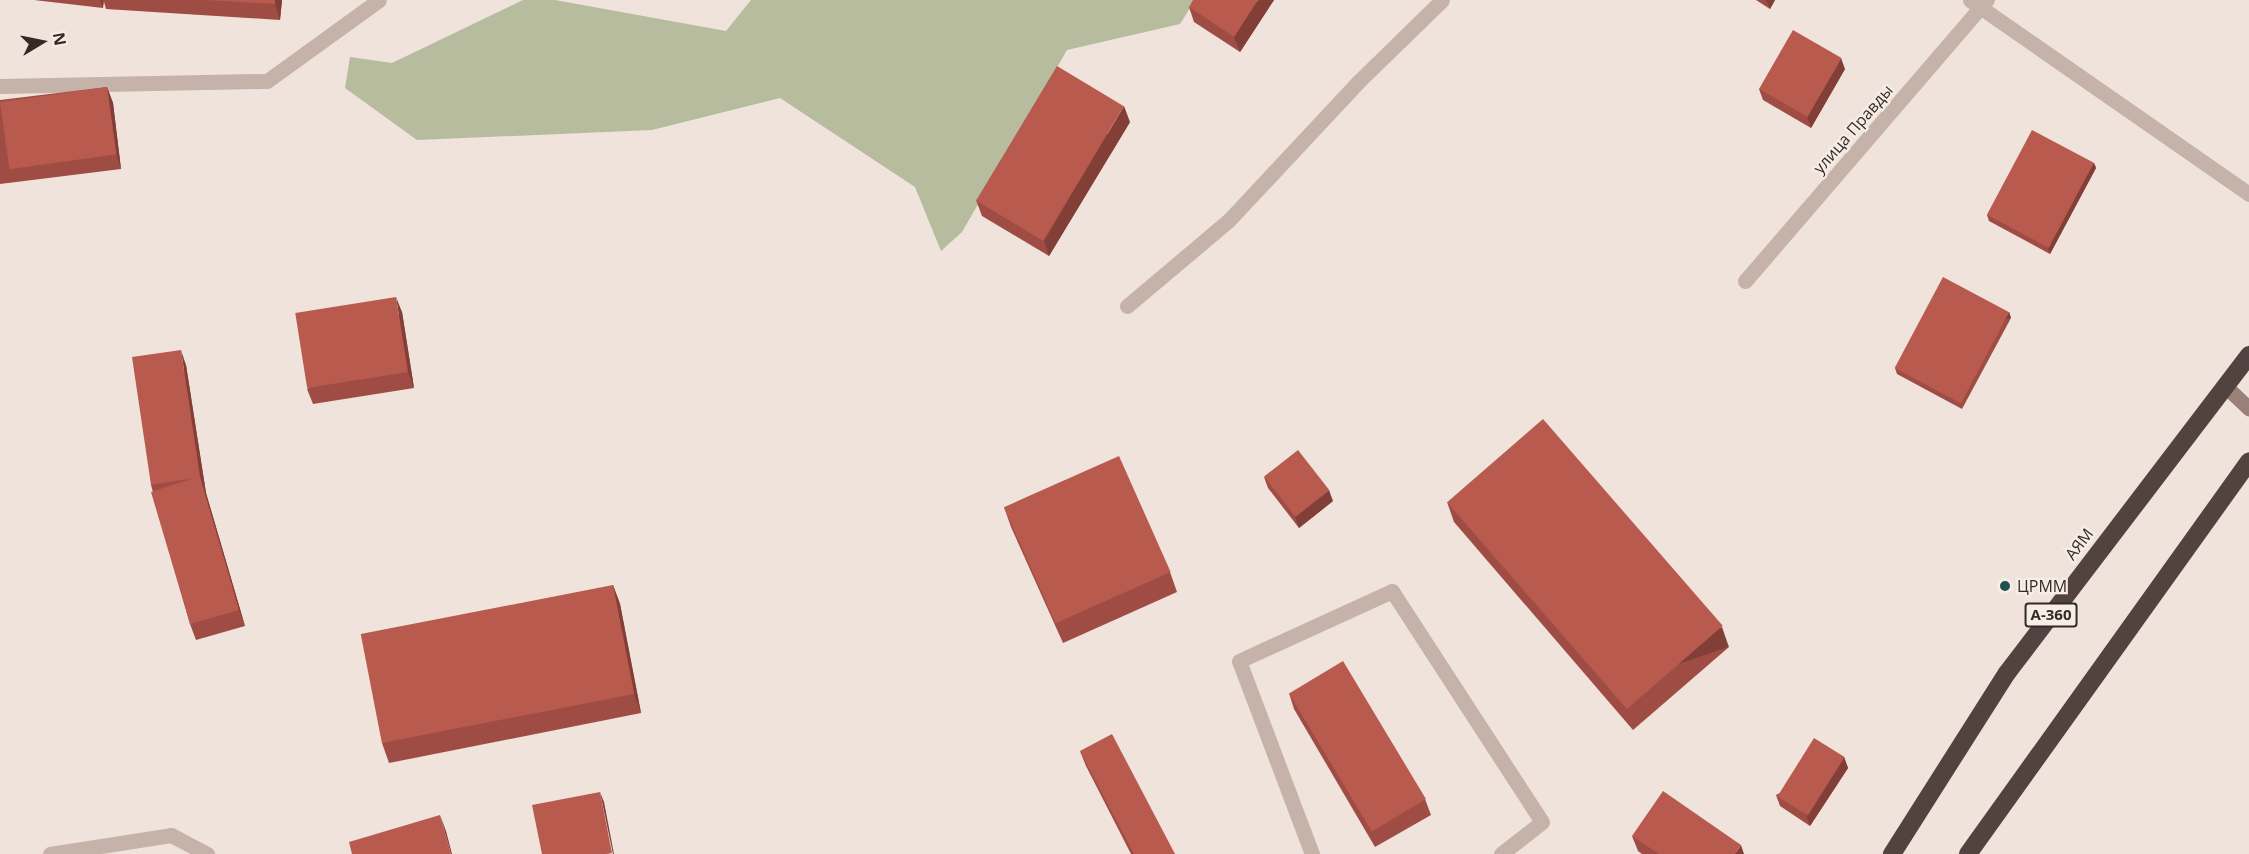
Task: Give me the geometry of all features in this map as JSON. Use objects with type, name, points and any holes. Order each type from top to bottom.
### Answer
[{"type":"highway","name":"АЯМ","points":[[1892,854],[2007,673],[2249,356]]},
{"type":"highway","points":[[1968,854],[2249,461]]},
{"type":"street","points":[[0,86],[267,81],[380,0]]},
{"type":"street","points":[[1127,306],[1229,220],[1358,82],[1442,0]]},
{"type":"street","points":[[1980,3],[2249,194]]},
{"type":"street","name":"улица Правды","points":[[1744,281],[1980,3]]},
{"type":"street","points":[[2225,386],[2249,408]]},
{"type":"street","points":[[1312,854],[1239,660],[1392,591],[1542,822],[1501,854]]},
{"type":"street","points":[[51,854],[171,835],[207,854]]},
{"type":"green space","points":[[523,0],[555,0],[726,31],[751,0],[1195,0],[1180,24],[1067,50],[962,232],[941,251],[915,187],[780,98],[652,130],[417,140],[345,88],[350,57],[392,63]]},
{"type":"building","points":[[206,0],[275,0],[275,4]]},
{"type":"building","points":[[1193,0],[1258,0],[1234,37],[1189,7]]},
{"type":"building","points":[[1793,30],[1841,58],[1807,117],[1759,89]]},
{"type":"building","points":[[1057,66],[1124,106],[1043,241],[976,201]]},
{"type":"building","points":[[107,87],[116,154],[10,169],[0,102]]},
{"type":"building","points":[[2032,130],[2094,163],[2049,248],[1987,215]]},
{"type":"building","points":[[1943,277],[2009,312],[1961,403],[1895,368]]},
{"type":"building","points":[[396,297],[408,372],[307,388],[295,313]]},
{"type":"building","points":[[181,350],[200,477],[239,610],[190,624],[151,492],[194,478],[151,485],[132,357]]},
{"type":"building","points":[[1543,419],[1723,626],[1627,709],[1447,502]]},
{"type":"building","points":[[1298,450],[1329,490],[1296,517],[1264,476]]},
{"type":"building","points":[[1119,456],[1171,572],[1056,623],[1004,507]]},
{"type":"building","points":[[613,585],[634,694],[382,743],[361,634]]},
{"type":"building","points":[[1343,661],[1426,799],[1372,831],[1289,693]]},
{"type":"building","points":[[1112,734],[1175,854],[1134,854],[1080,751]]},
{"type":"building","points":[[1814,738],[1845,757],[1808,816],[1777,797]]},
{"type":"building","points":[[1663,791],[1741,845],[1735,854],[1659,854],[1632,836]]},
{"type":"building","points":[[600,792],[612,853],[542,854],[532,805]]},
{"type":"building","points":[[440,815],[451,854],[352,854],[349,842]]},
{"type":"place","name":"ЦРММ","points":[[2005,586]]}]
